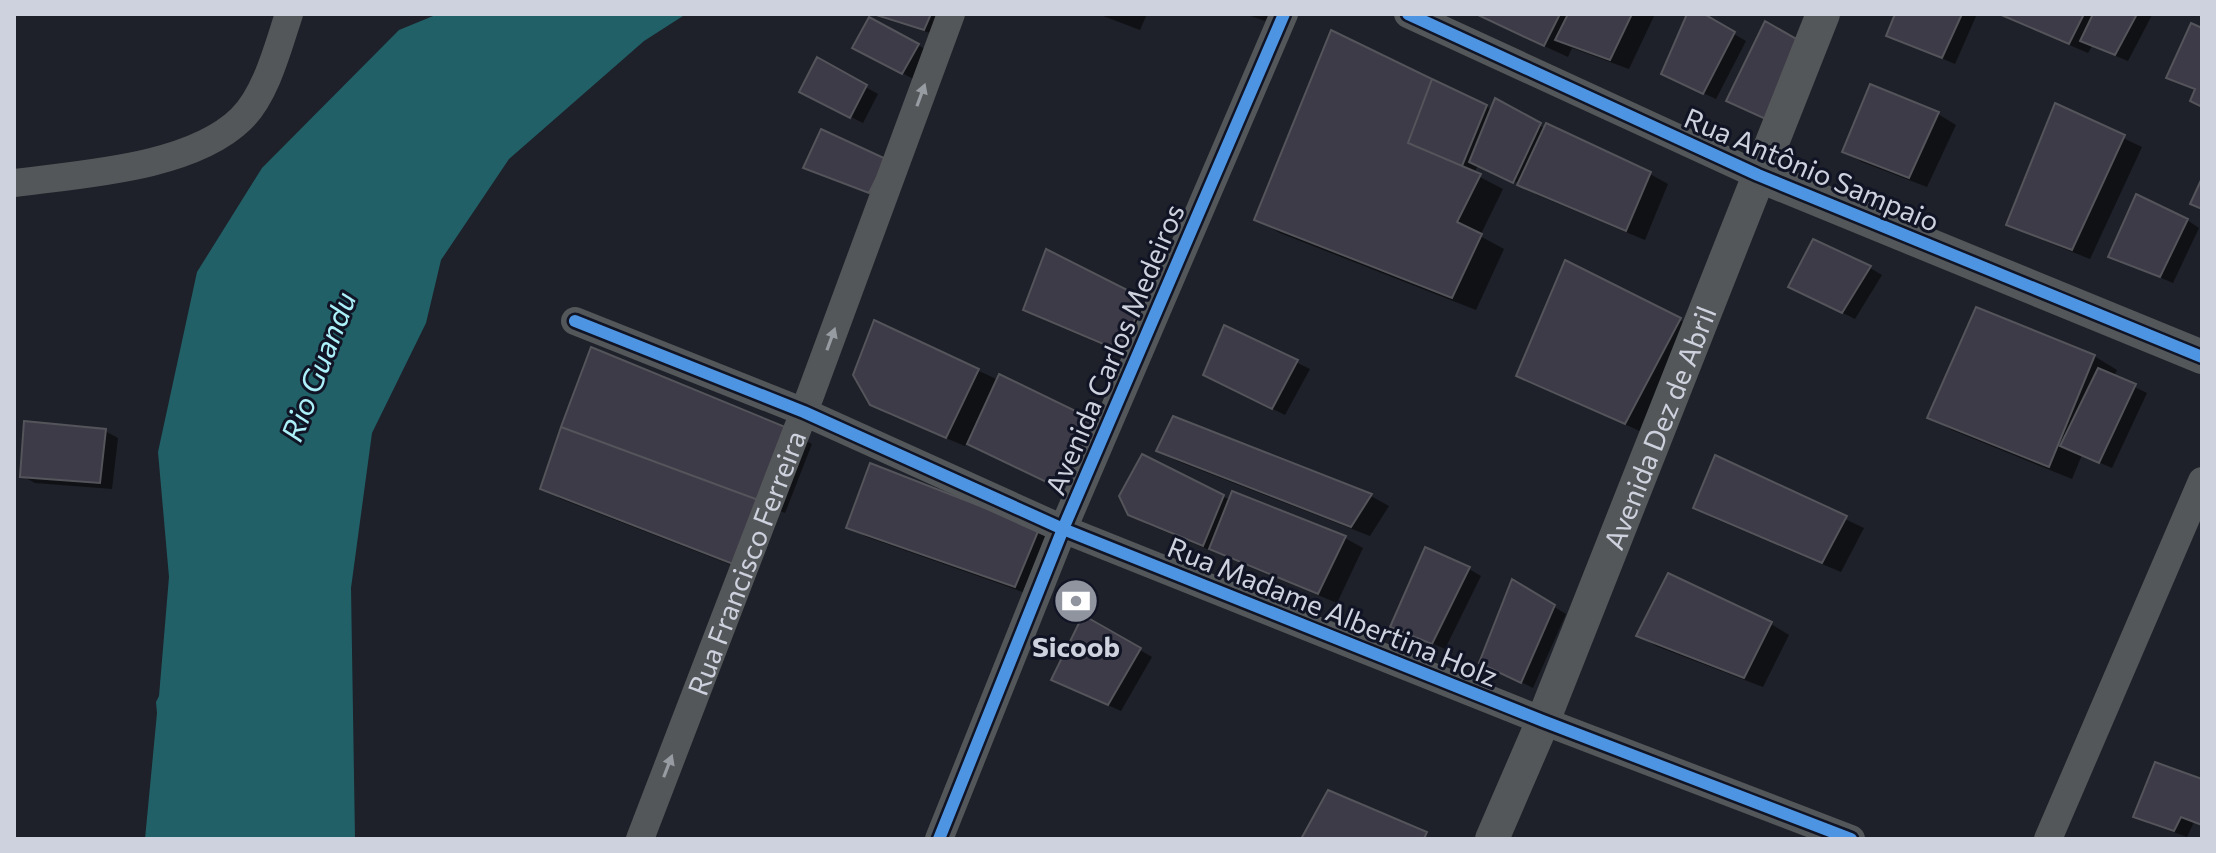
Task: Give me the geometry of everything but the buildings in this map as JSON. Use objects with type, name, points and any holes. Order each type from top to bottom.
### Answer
[{"type":"street","points":[[14,183],[179,156],[211,143],[242,118],[262,85],[289,14]]},
{"type":"street","name":"Rua Francisco Ferreira","points":[[640,839],[804,412],[951,14]]},
{"type":"street","name":"Avenida Carlos Medeiros","points":[[939,839],[1063,529],[1284,14]]},
{"type":"street","name":"Rua Antônio Sampaio","points":[[1408,14],[1758,175],[2202,357]]},
{"type":"street","name":"Avenida Dez de Abril","points":[[1492,839],[1543,721],[1823,14]]},
{"type":"street","name":"Rua Madame Albertina Holz","points":[[575,321],[804,412],[1063,529],[1543,721],[1851,839]]},
{"type":"street","points":[[2048,839],[2202,481]]},
{"type":"water","name":"Rio Guandu","points":[[438,14],[686,14],[644,41],[509,159],[441,260],[426,323],[372,433],[351,588],[355,839],[145,839],[169,577],[158,452],[197,272],[262,168],[399,30]]},
{"type":"cycle path","points":[[939,839],[1063,529],[1284,14]]},
{"type":"cycle path","points":[[1408,14],[1758,175],[2202,357]]},
{"type":"cycle path","points":[[575,321],[804,412],[1063,529],[1543,721],[1851,839]]},
{"type":"place","name":"Sicoob","points":[[1076,601]]}]
